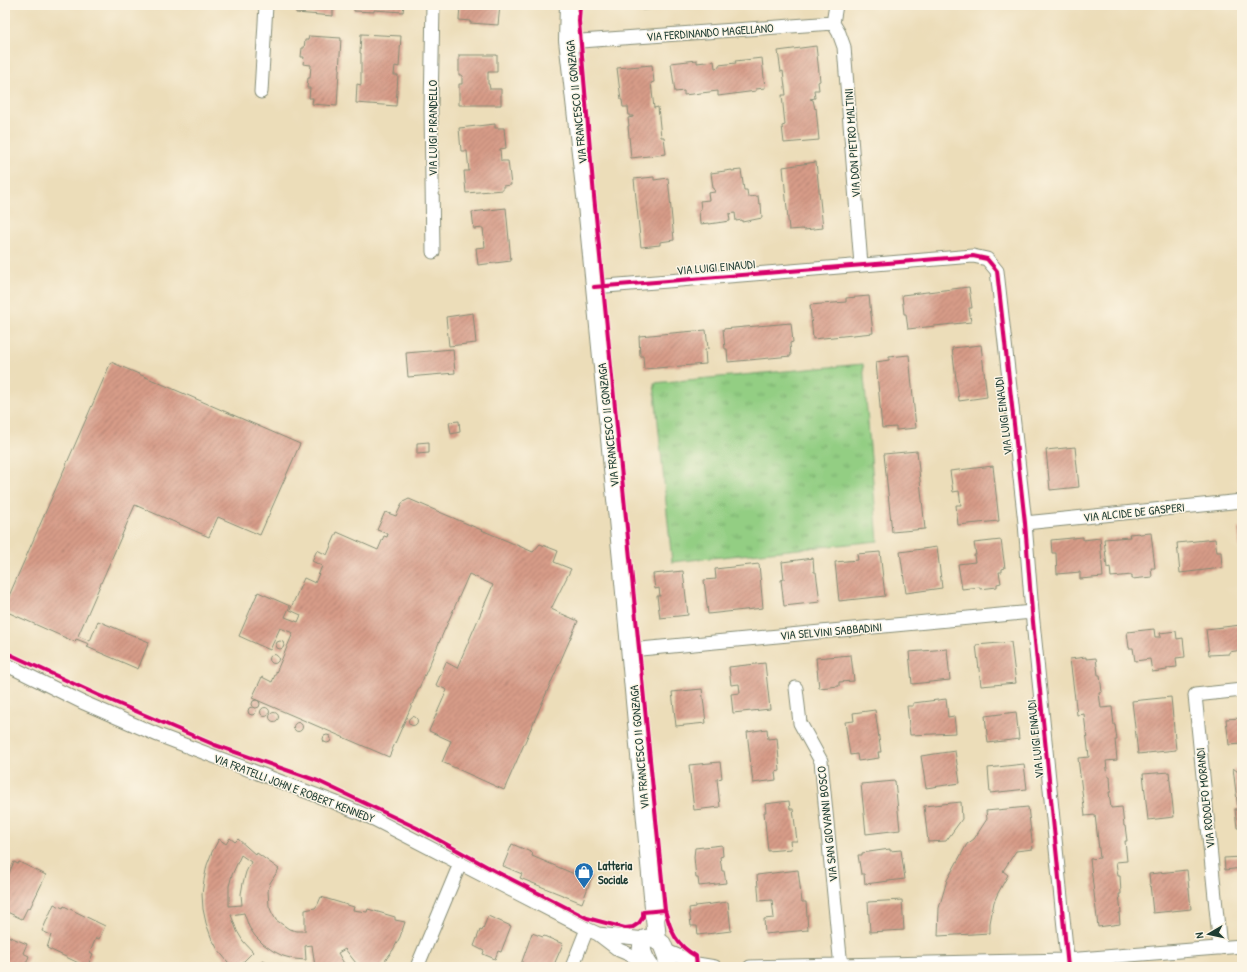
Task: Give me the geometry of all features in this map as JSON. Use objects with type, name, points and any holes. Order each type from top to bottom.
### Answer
[{"type":"street","points":[[261,92],[266,5]]},
{"type":"street","name":"VIA LUIGI PIRANDELLO","points":[[433,5],[431,108],[433,252]]},
{"type":"street","name":"VIA FRANCESCO II GONZAGA","points":[[569,5],[568,40],[586,198],[630,650],[656,943],[668,967]]},
{"type":"street","points":[[833,23],[836,5]]},
{"type":"street","name":"VIA FERDINANDO MAGELLANO","points":[[568,40],[589,40],[833,23]]},
{"type":"street","name":"VIA DON PIETRO MALTINI","points":[[833,23],[839,33],[844,47],[861,265]]},
{"type":"street","name":"VIA LUIGI EINAUDI","points":[[594,287],[973,256],[987,259],[997,271],[1026,523],[1032,612],[1068,964]]},
{"type":"street","name":"VIA ALCIDE DE GASPERI","points":[[1026,523],[1242,501]]},
{"type":"street","name":"VIA SELVINI SABBADINI","points":[[630,650],[1032,612]]},
{"type":"street","name":"VIA FRATELLI JOHN E ROBERT KENNEDY","points":[[5,664],[82,702],[158,734],[345,806],[374,819],[593,932],[619,950],[648,964]]},
{"type":"street","name":"VIA SAN GIOVANNI BOSCO","points":[[796,688],[800,723],[821,761],[841,966]]},
{"type":"street","name":"VIA RODOLFO MORANDI","points":[[1220,948],[1195,695],[1242,690]]},
{"type":"street","points":[[417,967],[460,864]]},
{"type":"street","points":[[572,967],[593,932]]},
{"type":"street","name":"VIA FRATELLI JOHN E ROBERT KENNEDY","points":[[593,932],[656,943],[697,964],[715,967]]},
{"type":"street","name":"VIA FRANCESCO II GONZAGA","points":[[648,964],[642,946],[643,942],[656,943]]},
{"type":"street","points":[[750,967],[1068,964],[1242,946]]},
{"type":"green space","points":[[863,364],[878,541],[672,562],[654,383]]},
{"type":"building","points":[[296,5],[333,5],[333,16],[296,13]]},
{"type":"building","points":[[354,5],[404,5],[403,12],[374,10],[374,12],[354,11]]},
{"type":"building","points":[[460,5],[500,5],[498,25],[470,23],[470,21],[459,20]]},
{"type":"building","points":[[641,5],[660,5],[660,9],[642,10]]},
{"type":"building","points":[[361,34],[401,36],[399,67],[395,66],[394,75],[398,75],[396,106],[356,103],[357,84],[361,85]]},
{"type":"building","points":[[309,36],[341,38],[337,106],[312,104],[313,98],[309,98],[310,88],[307,88],[308,78],[310,78],[311,65],[303,64],[304,57],[301,57],[305,40],[308,40]]},
{"type":"building","points":[[816,46],[820,81],[818,82],[819,90],[814,90],[815,98],[810,99],[813,100],[815,109],[816,108],[819,140],[784,143],[782,126],[785,125],[782,95],[786,95],[783,71],[781,72],[778,51]]},
{"type":"building","points":[[459,55],[497,55],[497,72],[488,72],[488,84],[490,89],[501,89],[501,105],[459,105],[459,84],[462,84],[462,75],[459,75]]},
{"type":"building","points":[[762,58],[765,88],[756,89],[756,91],[718,96],[718,91],[684,95],[684,91],[675,92],[671,63],[697,60],[697,63],[714,61],[715,68],[719,67],[719,65],[736,63],[735,61]]},
{"type":"building","points":[[652,65],[654,82],[651,83],[654,108],[658,107],[661,137],[664,137],[666,154],[631,158],[628,118],[633,116],[629,116],[628,107],[623,107],[617,68]]},
{"type":"building","points":[[495,124],[495,128],[504,128],[506,148],[500,149],[501,161],[508,161],[511,185],[503,186],[503,190],[466,193],[464,171],[469,171],[467,151],[461,151],[459,128]]},
{"type":"building","points":[[816,162],[823,228],[789,230],[783,167]]},
{"type":"building","points":[[741,170],[744,190],[747,190],[748,197],[758,196],[759,204],[761,204],[762,218],[742,222],[742,220],[736,221],[735,213],[729,214],[730,221],[700,224],[700,201],[709,200],[708,193],[715,192],[711,173]]},
{"type":"building","points":[[654,177],[654,180],[668,178],[674,240],[660,242],[660,245],[641,247],[634,179]]},
{"type":"building","points":[[506,208],[511,261],[478,265],[476,248],[485,247],[483,228],[474,229],[472,212]]},
{"type":"building","points":[[969,287],[972,308],[969,308],[971,322],[908,329],[906,314],[904,314],[902,295]]},
{"type":"building","points":[[869,296],[873,333],[813,339],[810,305],[846,302],[846,298]]},
{"type":"building","points":[[473,313],[476,343],[449,346],[446,317]]},
{"type":"building","points":[[791,323],[793,342],[790,343],[791,356],[728,362],[723,329]]},
{"type":"building","points":[[706,330],[708,349],[705,350],[706,364],[644,369],[643,356],[640,356],[639,336]]},
{"type":"building","points":[[981,345],[987,397],[959,401],[952,348]]},
{"type":"building","points":[[453,349],[455,373],[408,377],[406,353]]},
{"type":"building","points":[[909,355],[916,428],[896,430],[896,427],[882,428],[876,362],[889,360],[889,357]]},
{"type":"building","points":[[111,362],[300,444],[260,535],[218,517],[209,537],[135,505],[78,636],[90,641],[98,621],[149,642],[138,669],[87,647],[89,644],[76,639],[75,642],[5,611],[5,605]]},
{"type":"building","points":[[459,421],[460,432],[451,434],[449,422]]},
{"type":"building","points":[[429,442],[429,453],[417,454],[417,443]]},
{"type":"building","points":[[1075,447],[1079,487],[1050,490],[1046,450]]},
{"type":"building","points":[[917,451],[925,529],[892,532],[884,454]]},
{"type":"building","points":[[993,466],[999,521],[958,525],[956,505],[961,505],[959,491],[953,492],[950,471]]},
{"type":"building","points":[[409,499],[533,552],[540,544],[558,551],[554,562],[571,569],[551,609],[578,621],[504,790],[442,762],[451,741],[429,731],[447,690],[436,685],[446,662],[457,668],[493,585],[469,574],[389,757],[252,698],[262,677],[272,682],[293,633],[280,628],[270,650],[239,636],[258,592],[290,606],[285,617],[298,622],[301,615],[290,610],[304,578],[315,583],[322,566],[312,561],[317,550],[327,555],[337,532],[378,550],[384,536],[387,537],[388,534],[377,530],[385,512],[396,516],[403,502]]},
{"type":"building","points":[[1238,528],[1242,528],[1242,560],[1241,560]]},
{"type":"building","points":[[1151,533],[1155,568],[1151,568],[1152,577],[1132,579],[1132,575],[1111,577],[1110,567],[1107,568],[1104,539],[1130,537],[1129,534]]},
{"type":"building","points":[[1083,537],[1083,540],[1100,538],[1103,577],[1080,579],[1080,572],[1057,574],[1056,553],[1052,553],[1051,540]]},
{"type":"building","points":[[1215,539],[1217,552],[1221,552],[1222,568],[1180,573],[1177,543]]},
{"type":"building","points":[[1001,540],[1005,568],[1002,569],[1002,572],[999,572],[1001,583],[997,584],[997,587],[962,589],[958,564],[975,562],[974,555],[976,555],[974,543]]},
{"type":"building","points":[[937,547],[942,588],[906,593],[900,552]]},
{"type":"building","points":[[880,552],[885,596],[839,601],[835,562],[858,560],[857,554]]},
{"type":"building","points":[[813,558],[814,572],[816,572],[820,602],[784,606],[781,580],[784,579],[782,562]]},
{"type":"building","points":[[759,564],[763,608],[708,614],[704,580],[716,579],[715,569]]},
{"type":"building","points":[[683,571],[688,615],[660,618],[657,596],[660,596],[659,588],[655,589],[653,574]]},
{"type":"building","points":[[1241,625],[1242,650],[1229,652],[1229,654],[1209,655],[1206,629]]},
{"type":"building","points":[[1154,629],[1155,637],[1161,637],[1160,633],[1176,631],[1177,639],[1183,638],[1185,657],[1176,658],[1177,667],[1152,672],[1150,659],[1135,661],[1133,648],[1129,648],[1127,632]]},
{"type":"building","points":[[278,641],[282,641],[284,645],[282,649],[278,649],[276,647],[276,643]]},
{"type":"building","points":[[1011,642],[1016,683],[981,686],[976,645]]},
{"type":"building","points":[[947,649],[950,680],[912,684],[909,652]]},
{"type":"building","points":[[272,655],[276,655],[278,659],[276,663],[272,663],[270,661],[270,657]]},
{"type":"building","points":[[851,655],[854,681],[839,682],[839,686],[819,688],[816,658]]},
{"type":"building","points":[[1086,657],[1086,659],[1096,658],[1102,692],[1099,693],[1101,708],[1112,707],[1117,740],[1115,740],[1117,760],[1106,761],[1108,777],[1110,777],[1111,792],[1109,792],[1111,808],[1122,807],[1127,841],[1125,841],[1127,861],[1116,862],[1118,876],[1120,876],[1120,924],[1098,927],[1090,859],[1100,858],[1095,815],[1085,816],[1078,758],[1089,757],[1084,714],[1077,715],[1070,659]]},
{"type":"building","points":[[765,663],[770,709],[733,713],[731,694],[740,693],[739,684],[731,685],[729,667]]},
{"type":"building","points":[[702,689],[706,723],[676,726],[672,692]]},
{"type":"building","points":[[1171,697],[1176,750],[1138,754],[1132,701]]},
{"type":"building","points":[[946,699],[948,717],[954,716],[956,733],[910,735],[907,706],[913,706],[913,703]]},
{"type":"building","points":[[256,700],[259,701],[259,707],[256,708],[253,707],[252,704],[253,701]]},
{"type":"building","points":[[252,707],[255,708],[255,714],[252,715],[249,714],[248,711],[249,708]]},
{"type":"building","points":[[263,708],[267,708],[269,712],[267,716],[263,716],[261,714],[261,710]]},
{"type":"building","points":[[875,710],[881,752],[878,752],[879,758],[858,761],[857,754],[850,755],[845,722],[854,721],[853,713]]},
{"type":"building","points":[[1016,712],[1019,739],[988,743],[985,716]]},
{"type":"building","points":[[272,713],[276,713],[278,717],[276,721],[272,721],[270,719],[270,715]]},
{"type":"building","points":[[1240,716],[1242,716],[1242,744],[1229,745],[1226,719],[1240,718]]},
{"type":"building","points":[[411,717],[415,717],[417,721],[415,725],[411,725],[409,723],[409,719]]},
{"type":"building","points":[[296,723],[300,723],[302,727],[300,731],[296,731],[294,729],[294,725]]},
{"type":"building","points":[[767,729],[768,739],[777,738],[780,771],[775,772],[776,780],[753,783],[747,732]]},
{"type":"building","points":[[325,735],[329,735],[331,739],[329,743],[325,743],[323,741],[323,737]]},
{"type":"building","points":[[955,751],[960,783],[926,788],[921,756]]},
{"type":"building","points":[[720,762],[722,778],[717,779],[720,807],[694,810],[689,765]]},
{"type":"building","points":[[1024,764],[1027,789],[990,793],[988,768]]},
{"type":"building","points":[[1233,768],[1242,775],[1242,835],[1240,834],[1240,828],[1237,828],[1235,809],[1238,809]]},
{"type":"building","points":[[1169,772],[1174,817],[1148,820],[1143,774]]},
{"type":"building","points":[[895,781],[900,830],[866,834],[861,784]]},
{"type":"building","points":[[789,801],[790,809],[793,809],[797,841],[790,841],[791,849],[768,851],[764,812],[766,812],[765,804]]},
{"type":"building","points":[[961,802],[962,819],[946,841],[928,842],[924,806]]},
{"type":"building","points":[[1028,807],[1033,849],[1016,851],[1003,871],[1008,875],[994,902],[990,923],[990,933],[938,936],[939,908],[947,880],[967,844],[974,839],[987,819],[986,811]]},
{"type":"building","points":[[230,838],[235,842],[238,839],[256,855],[257,853],[279,869],[270,883],[268,891],[269,906],[276,920],[289,929],[305,931],[305,910],[315,908],[321,897],[354,907],[353,910],[367,912],[368,909],[395,917],[395,920],[405,922],[400,937],[393,950],[380,967],[376,967],[374,965],[371,967],[359,967],[345,949],[338,953],[346,967],[315,967],[312,945],[305,946],[306,960],[283,956],[263,944],[255,936],[249,927],[244,913],[231,915],[237,931],[243,941],[253,952],[238,967],[232,967],[218,950],[211,937],[203,909],[202,894],[207,865],[212,852],[219,839],[226,844]],"holes":[[[241,855],[251,862],[243,883],[241,894],[242,905],[229,906],[229,886]]]},
{"type":"building","points":[[512,844],[533,853],[532,856],[579,876],[580,873],[592,877],[582,903],[520,878],[522,874],[503,866]]},
{"type":"building","points":[[722,845],[723,856],[720,857],[726,883],[699,886],[698,878],[696,878],[694,857],[695,848]]},
{"type":"building","points":[[890,849],[890,851],[901,850],[905,879],[865,884],[864,874],[861,874],[858,855],[862,855],[862,853]]},
{"type":"building","points":[[1242,857],[1242,868],[1225,870],[1224,858]]},
{"type":"building","points":[[14,862],[18,864],[19,862],[46,875],[30,908],[28,907],[22,919],[5,911],[5,882]]},
{"type":"building","points":[[798,870],[802,902],[806,902],[808,930],[765,934],[764,919],[774,918],[772,900],[759,901],[757,875]]},
{"type":"building","points":[[1187,870],[1191,909],[1153,913],[1149,874]]},
{"type":"building","points":[[902,900],[904,930],[870,932],[868,902]]},
{"type":"building","points":[[728,902],[731,931],[698,935],[697,926],[691,926],[689,908]]},
{"type":"building","points":[[54,904],[63,908],[64,906],[105,926],[99,939],[96,938],[90,952],[93,954],[87,967],[47,948],[51,935],[42,931]]},
{"type":"building","points":[[488,916],[511,926],[501,952],[498,951],[495,959],[483,954],[484,951],[474,946],[480,930],[482,931]]},
{"type":"building","points":[[532,933],[563,944],[553,967],[520,967]]},
{"type":"building","points":[[5,935],[27,944],[23,953],[29,956],[25,967],[5,967]]},
{"type":"building","points":[[263,960],[277,967],[258,967]]},
{"type":"cycle path","points":[[580,5],[579,21],[594,196],[665,910],[675,937],[689,952],[696,956],[697,967]]},
{"type":"cycle path","points":[[594,287],[973,256],[987,259],[997,271],[1025,523],[1032,612],[1068,967]]},
{"type":"cycle path","points":[[5,652],[98,695],[215,745],[318,781],[417,828],[495,871],[587,918],[625,928],[633,927],[639,923],[643,917],[643,912],[665,910]]},
{"type":"place","name":"Latteria Sociale","points":[[584,889]]}]
